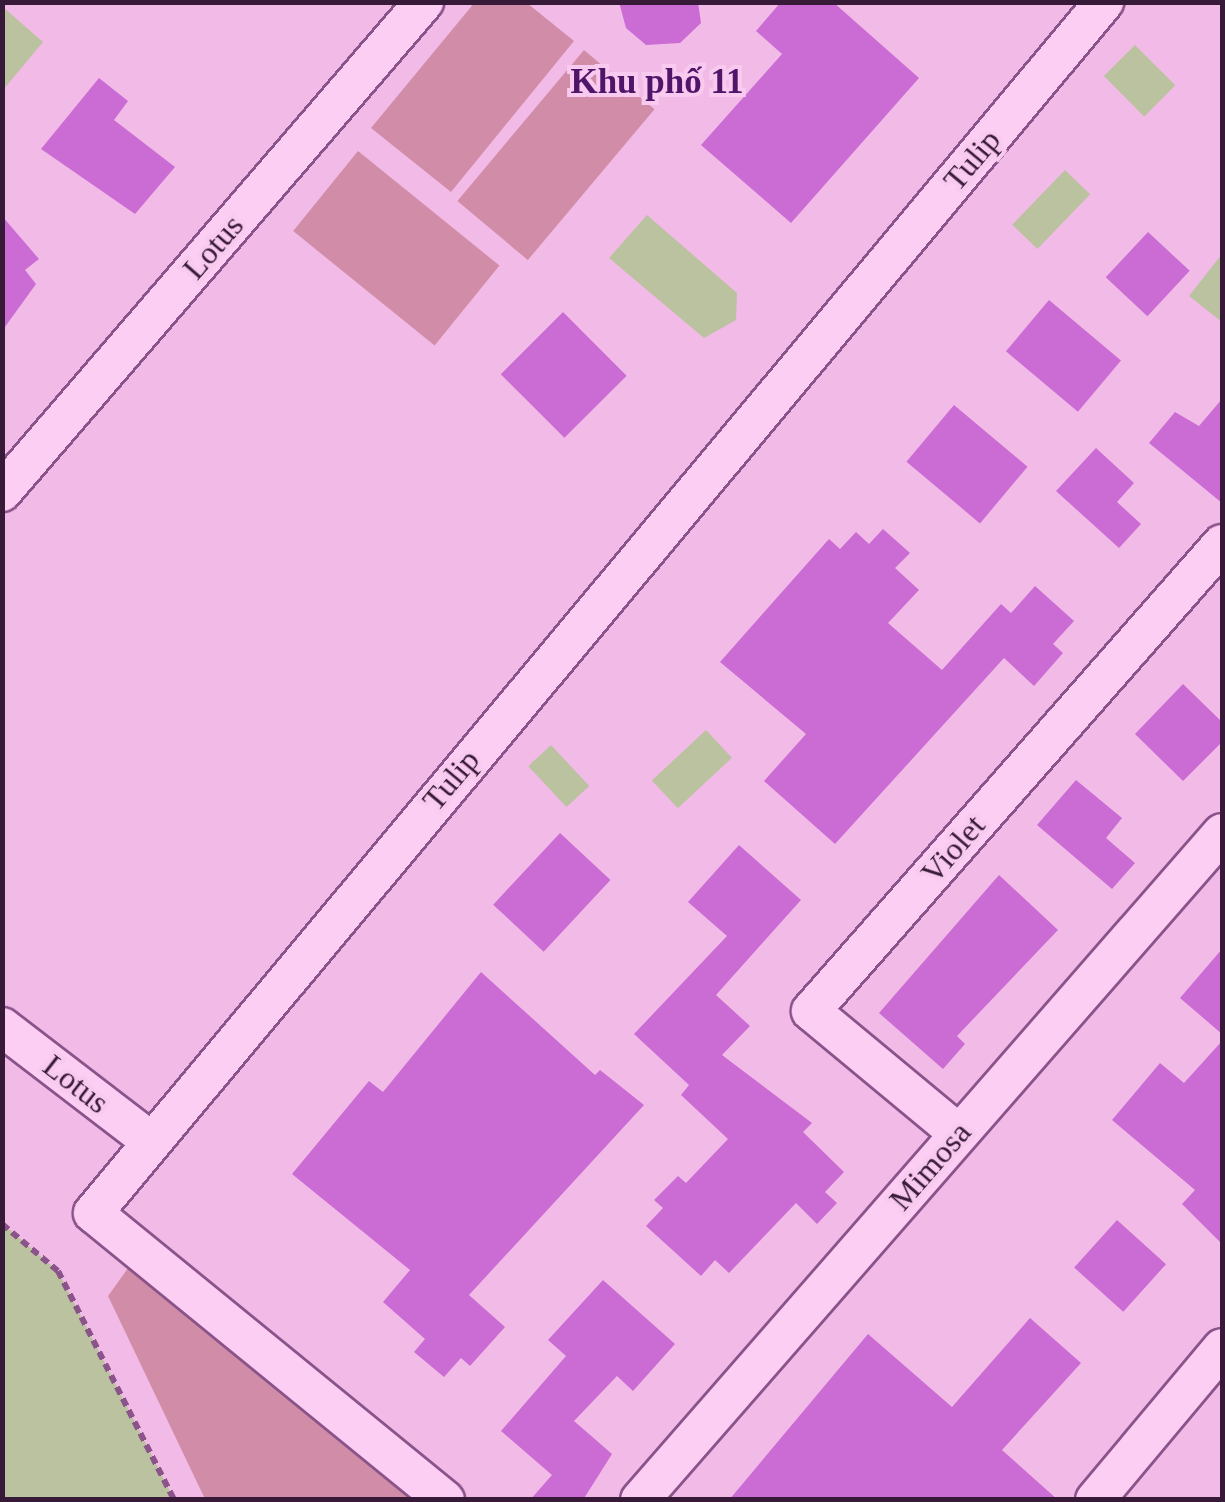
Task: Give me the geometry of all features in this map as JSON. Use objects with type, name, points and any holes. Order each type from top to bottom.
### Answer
[{"type":"street","name":"Lotus","points":[[2,492],[424,2]]},
{"type":"street","name":"Tulip","points":[[445,1500],[93,1213],[148,1140],[1104,2]]},
{"type":"street","name":"Violet","points":[[958,1134],[810,1011],[1222,544]]},
{"type":"street","name":"Mimosa","points":[[640,1500],[1222,833]]},
{"type":"street","name":"Lotus","points":[[2,1027],[148,1140]]},
{"type":"street","points":[[1096,1500],[1222,1348]]},
{"type":"path","points":[[2,1224],[58,1272],[174,1500]]},
{"type":"shaded area","points":[[475,2],[527,3],[574,41],[451,192],[371,128]]},
{"type":"shaded area","points":[[3,7],[43,42],[3,90]]},
{"type":"shaded area","points":[[1135,45],[1175,85],[1144,116],[1104,76]]},
{"type":"shaded area","points":[[584,50],[654,109],[528,260],[457,201]]},
{"type":"shaded area","points":[[358,151],[499,266],[435,346],[293,231]]},
{"type":"shaded area","points":[[1065,170],[1090,194],[1037,249],[1012,225]]},
{"type":"shaded area","points":[[647,215],[737,293],[736,320],[704,338],[609,258]]},
{"type":"shaded area","points":[[1222,254],[1222,322],[1189,296]]},
{"type":"shaded area","points":[[706,730],[732,758],[678,808],[652,780]]},
{"type":"shaded area","points":[[551,745],[589,786],[567,807],[528,766]]},
{"type":"shaded area","points":[[3,1224],[58,1271],[174,1499],[3,1499]]},
{"type":"shaded area","points":[[131,1264],[413,1499],[205,1499],[108,1296]]},
{"type":"building","points":[[619,2],[698,2],[701,23],[680,43],[646,45],[626,28]]},
{"type":"building","points":[[781,2],[833,2],[919,78],[791,223],[701,145],[782,54],[756,31]]},
{"type":"building","points":[[99,78],[128,101],[114,120],[175,167],[135,214],[41,149]]},
{"type":"building","points":[[2,216],[39,259],[25,270],[36,284],[2,331]]},
{"type":"building","points":[[1148,232],[1190,271],[1147,316],[1106,277]]},
{"type":"building","points":[[1049,300],[1121,360],[1078,412],[1006,351]]},
{"type":"building","points":[[563,312],[627,376],[564,438],[501,374]]},
{"type":"building","points":[[1222,399],[1222,503],[1149,443],[1175,412],[1199,426]]},
{"type":"building","points":[[954,405],[1028,467],[980,523],[906,462]]},
{"type":"building","points":[[1096,448],[1134,483],[1117,502],[1141,524],[1119,548],[1056,491]]},
{"type":"building","points":[[883,529],[910,553],[895,568],[919,590],[888,623],[942,670],[1001,604],[1011,613],[1035,586],[1074,621],[1053,644],[1063,653],[1034,686],[1004,658],[835,844],[764,781],[806,734],[720,662],[829,539],[840,549],[856,532],[869,544]]},
{"type":"building","points":[[1183,684],[1222,722],[1222,742],[1183,781],[1135,734]]},
{"type":"building","points":[[1076,780],[1122,818],[1106,838],[1135,863],[1112,889],[1037,825]]},
{"type":"building","points":[[560,833],[610,880],[544,952],[493,905]]},
{"type":"building","points":[[739,845],[801,900],[716,995],[750,1026],[722,1055],[812,1123],[803,1132],[844,1172],[825,1192],[837,1203],[817,1224],[796,1203],[729,1273],[715,1260],[701,1276],[646,1226],[663,1208],[654,1200],[678,1176],[686,1183],[728,1139],[681,1095],[689,1085],[634,1034],[727,936],[688,902]]},
{"type":"building","points":[[999,875],[1058,930],[957,1036],[965,1044],[943,1069],[879,1013]]},
{"type":"building","points":[[1222,949],[1222,1034],[1180,998]]},
{"type":"building","points":[[481,972],[595,1075],[600,1070],[644,1105],[469,1295],[505,1327],[470,1366],[461,1358],[444,1377],[414,1352],[425,1339],[383,1302],[410,1270],[292,1174],[369,1081],[383,1092]]},
{"type":"building","points":[[1222,1041],[1222,1244],[1182,1204],[1195,1190],[1112,1120],[1160,1063],[1184,1083]]},
{"type":"building","points":[[1117,1220],[1166,1264],[1123,1312],[1074,1268]]},
{"type":"building","points":[[603,1280],[675,1344],[633,1391],[617,1376],[574,1421],[612,1454],[583,1500],[530,1500],[552,1475],[501,1431],[566,1356],[548,1340]]},
{"type":"building","points":[[1030,1318],[1081,1363],[1002,1450],[1058,1500],[729,1500],[868,1334],[952,1407]]},
{"type":"district","name":"Khu phố 11","points":[[657,82]]}]
